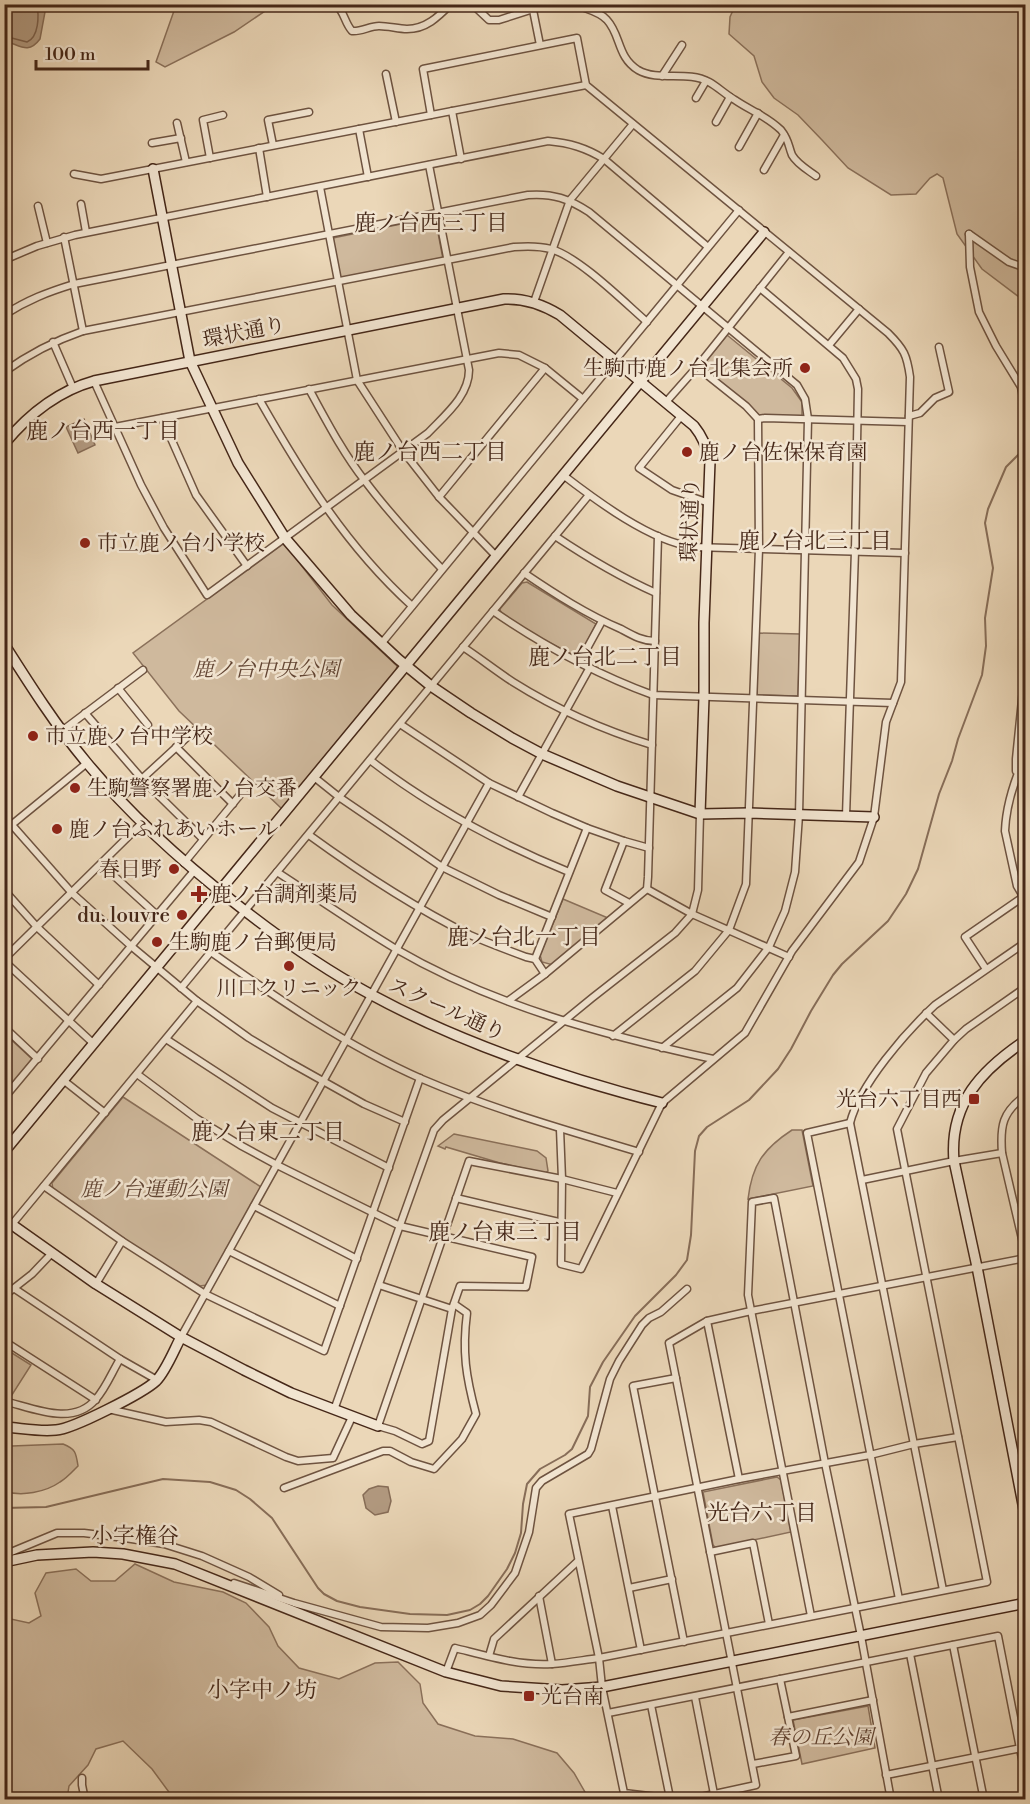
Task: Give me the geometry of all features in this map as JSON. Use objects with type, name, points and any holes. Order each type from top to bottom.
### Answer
[{"type":"street","points":[[335,4],[343,12],[349,28],[357,32],[380,26],[406,29],[421,26],[436,20],[451,4]]},
{"type":"street","points":[[472,4],[489,20],[499,20],[549,4]]},
{"type":"street","points":[[574,4],[606,19],[629,63],[649,75],[695,78],[706,81],[764,115],[784,135],[792,154],[800,164],[816,176]]},
{"type":"street","points":[[532,10],[540,45]]},
{"type":"street","points":[[431,115],[423,69],[577,38],[586,85],[859,309],[898,343],[908,358],[910,377],[901,682],[886,722],[874,817],[859,862],[789,957],[745,1034],[662,1102],[581,1269],[561,1264],[560,1129]]},
{"type":"street","points":[[662,76],[682,45]]},
{"type":"street","points":[[386,74],[396,122]]},
{"type":"street","points":[[696,98],[706,81]]},
{"type":"street","points":[[74,174],[101,179],[586,85]]},
{"type":"street","points":[[716,122],[730,97]]},
{"type":"street","points":[[452,111],[461,159]]},
{"type":"street","points":[[273,145],[268,120],[309,112]]},
{"type":"street","points":[[739,147],[758,112]]},
{"type":"street","points":[[210,158],[203,120],[223,115]]},
{"type":"street","points":[[177,123],[186,162]]},
{"type":"street","points":[[534,302],[570,200],[633,124]]},
{"type":"street","points":[[359,129],[368,177]]},
{"type":"street","points":[[764,170],[784,135]]},
{"type":"street","points":[[152,143],[181,138]]},
{"type":"street","points":[[4,260],[64,237],[86,232],[548,141],[575,144],[604,159],[708,247]]},
{"type":"street","points":[[259,148],[267,197]]},
{"type":"street","points":[[94,381],[141,485],[164,528],[207,595],[428,433],[458,401],[469,381],[467,358],[429,165]]},
{"type":"street","points":[[153,169],[190,362],[237,463],[285,538],[351,615],[405,666],[471,713],[542,754],[617,786],[700,813],[874,817]]},
{"type":"street","points":[[320,187],[357,380],[403,451],[440,497],[496,556]]},
{"type":"street","points":[[4,315],[26,301],[74,284],[528,195],[549,195],[570,200],[590,212],[797,385],[806,399],[808,419],[799,814],[795,872],[784,910],[769,947],[737,988],[662,1048]]},
{"type":"street","points":[[81,204],[86,232]]},
{"type":"street","points":[[38,206],[47,243]]},
{"type":"street","points":[[381,644],[739,210]]},
{"type":"street","points":[[4,1152],[764,232]]},
{"type":"street","points":[[1026,268],[1009,262],[969,234],[970,267],[979,312],[1021,387],[1026,412]]},
{"type":"street","points":[[64,237],[83,331]]},
{"type":"street","points":[[4,372],[53,342],[83,331],[514,247],[530,246],[552,249],[582,266],[647,322]]},
{"type":"street","points":[[666,402],[789,252]]},
{"type":"street","points":[[760,288],[843,358],[856,379],[858,421],[846,816]]},
{"type":"street","name":"環状通り","points":[[4,444],[32,415],[73,388],[94,381],[504,299],[534,302],[560,315],[682,415],[694,426],[708,449],[710,461],[700,813]]},
{"type":"street","points":[[829,345],[859,309]]},
{"type":"street","points":[[53,342],[73,388]]},
{"type":"street","points":[[758,419],[858,421],[908,419],[920,413],[935,398],[949,392],[939,347]]},
{"type":"street","points":[[115,427],[499,353],[519,355],[545,368],[583,399]]},
{"type":"street","points":[[613,1036],[695,971],[729,930],[746,884],[759,549],[758,419],[746,406],[697,367]]},
{"type":"street","points":[[440,497],[545,368]]},
{"type":"street","points":[[309,389],[364,480],[404,530],[442,569]]},
{"type":"street","points":[[259,399],[290,453],[350,541],[412,606]]},
{"type":"street","points":[[682,415],[639,468],[672,490],[709,503]]},
{"type":"street","points":[[162,418],[196,495],[247,566]]},
{"type":"street","points":[[1026,429],[1023,448],[1026,480]]},
{"type":"street","points":[[563,475],[589,495],[658,536],[679,545],[905,553]]},
{"type":"street","points":[[181,988],[589,495]]},
{"type":"street","points":[[555,536],[622,578],[656,593]]},
{"type":"street","points":[[508,1001],[545,974],[647,889],[658,536]]},
{"type":"street","points":[[524,573],[602,621],[645,641],[655,641]]},
{"type":"street","points":[[493,611],[524,632],[589,669],[653,695],[893,703]]},
{"type":"street","points":[[579,663],[602,621]]},
{"type":"street","name":"スクール通り","points":[[4,644],[47,711],[87,763],[142,823],[194,871],[324,968],[371,995],[434,1026],[517,1060],[604,1088],[662,1102]]},
{"type":"street","points":[[463,647],[512,681],[566,710],[624,736],[652,745]]},
{"type":"street","points":[[1017,775],[1016,759],[1026,660]]},
{"type":"street","points":[[519,798],[589,669]]},
{"type":"street","points":[[63,730],[143,670]]},
{"type":"street","points":[[118,688],[148,725]]},
{"type":"street","points":[[86,713],[142,779],[203,839]]},
{"type":"street","points":[[400,724],[489,783],[519,798],[587,828],[649,848]]},
{"type":"street","points":[[120,799],[195,730]]},
{"type":"street","points":[[176,747],[233,804]]},
{"type":"street","points":[[986,969],[965,938],[1024,899],[1017,886],[1005,822],[1017,775],[1026,754]]},
{"type":"street","points":[[370,760],[401,784],[466,824],[569,872]]},
{"type":"street","points":[[4,831],[87,763]]},
{"type":"street","points":[[1017,775],[1026,773]]},
{"type":"street","points":[[314,777],[339,797],[442,867],[499,895],[552,917]]},
{"type":"street","points":[[4,1427],[57,1430],[79,1424],[157,1380],[489,783]]},
{"type":"street","points":[[184,863],[249,784]]},
{"type":"street","points":[[334,1410],[434,1130],[469,1098],[563,1021],[675,933],[692,914],[698,891],[700,813]]},
{"type":"street","points":[[94,1044],[4,960],[142,823]]},
{"type":"street","points":[[12,825],[72,893],[197,1001],[249,1038],[323,1082],[405,1122]]},
{"type":"street","points":[[535,959],[587,828]]},
{"type":"street","points":[[309,835],[350,865],[420,908],[470,934],[535,959],[545,974]]},
{"type":"street","points":[[624,841],[605,890],[630,903]]},
{"type":"street","points":[[101,864],[157,915]]},
{"type":"street","points":[[6,1095],[194,871]]},
{"type":"street","points":[[277,872],[397,949],[508,1001],[613,1036],[713,1059]]},
{"type":"street","points":[[647,889],[692,914],[789,957]]},
{"type":"street","points":[[4,890],[37,927],[99,985]]},
{"type":"street","points":[[943,1590],[850,1123],[874,1075],[926,1013],[1026,942]]},
{"type":"street","points":[[212,952],[275,997],[346,1041],[420,1078],[469,1098],[560,1129],[639,1152]]},
{"type":"street","points":[[446,1672],[455,1648],[508,1661],[552,1664],[599,1658],[684,1642],[987,1582],[897,1129],[926,1073],[954,1040],[1026,987]]},
{"type":"street","points":[[4,1234],[8,1222],[44,1186],[197,1001]]},
{"type":"street","points":[[926,1013],[954,1040]]},
{"type":"street","points":[[4,1027],[38,1059]]},
{"type":"street","points":[[166,1039],[234,1085],[300,1124],[389,1168]]},
{"type":"street","points":[[1026,1040],[991,1066],[975,1084],[958,1115],[953,1146],[954,1161],[1026,1520]]},
{"type":"street","points":[[8,1222],[96,1284],[182,1337],[244,1370],[291,1393],[394,1431],[422,1444],[429,1441],[453,1307],[460,1286],[526,1287],[532,1257],[400,1226],[277,1165],[196,1118],[137,1074]]},
{"type":"street","points":[[44,1186],[122,1241],[205,1294],[324,1351],[420,1078]]},
{"type":"street","points":[[63,1080],[105,1113]]},
{"type":"street","points":[[958,1437],[914,1444],[870,1455],[739,1479],[699,1488],[612,1506],[569,1514],[624,1793],[685,1800],[756,1785],[699,1488],[669,1343],[707,1321],[1026,1257],[1002,1154],[1002,1124],[1008,1110],[1026,1095]]},
{"type":"street","points":[[850,1123],[807,1133],[899,1599]]},
{"type":"street","points":[[862,1179],[1002,1154]]},
{"type":"street","points":[[378,1426],[469,1161],[562,1179],[617,1193]]},
{"type":"street","points":[[456,1198],[562,1223]]},
{"type":"street","points":[[811,1616],[748,1295],[752,1202],[774,1198],[861,1636],[891,1800]]},
{"type":"street","points":[[254,1206],[357,1258]]},
{"type":"street","points":[[96,1284],[122,1241]]},
{"type":"street","points":[[229,1251],[340,1306]]},
{"type":"street","points":[[4,1296],[41,1266],[51,1254]]},
{"type":"street","points":[[284,1488],[383,1451],[390,1451],[411,1462],[434,1469],[462,1439],[476,1414],[467,1380],[464,1339],[467,1313],[379,1285]]},
{"type":"street","points":[[15,1289],[120,1359],[157,1380]]},
{"type":"street","points":[[206,1576],[369,1625],[394,1629],[443,1627],[480,1615],[491,1605],[515,1573],[529,1532],[536,1488],[542,1481],[588,1454],[610,1379],[619,1361],[642,1325],[687,1289]]},
{"type":"street","points":[[707,1321],[739,1479]]},
{"type":"street","points":[[4,1341],[96,1400]]},
{"type":"street","points":[[4,1401],[61,1415],[82,1410],[96,1400],[120,1359]]},
{"type":"street","points":[[676,1378],[633,1386],[684,1642]]},
{"type":"street","points":[[108,1409],[166,1422],[199,1420],[211,1422],[298,1461],[333,1458],[352,1417]]},
{"type":"street","points":[[612,1506],[641,1650]]},
{"type":"street","points":[[4,1554],[46,1536],[66,1532],[164,1544],[223,1565],[249,1577],[290,1602]]},
{"type":"street","points":[[710,1552],[753,1543],[769,1624]]},
{"type":"street","points":[[4,1563],[37,1555],[93,1552],[123,1554],[175,1564],[446,1672],[501,1686],[562,1690],[603,1687],[1026,1603]]},
{"type":"street","points":[[489,1656],[494,1639],[578,1561]]},
{"type":"street","points":[[629,1588],[672,1579]]},
{"type":"street","points":[[539,1596],[552,1664]]},
{"type":"street","points":[[608,1713],[998,1636],[1023,1747],[1026,1779]]},
{"type":"street","points":[[954,1645],[984,1800]]},
{"type":"street","points":[[910,1654],[939,1800]]},
{"type":"street","points":[[753,1764],[796,1756],[780,1679]]},
{"type":"street","points":[[694,1697],[714,1794]]},
{"type":"street","points":[[788,1717],[873,1700]]},
{"type":"street","points":[[651,1705],[670,1798]]},
{"type":"street","points":[[886,1774],[1023,1747]]},
{"type":"street","points":[[82,1778],[85,1800]]},
{"type":"green space","points":[[174,4],[274,5],[234,32],[165,67],[156,62],[175,8]]},
{"type":"green space","points":[[726,5],[1025,5],[1025,312],[1021,309],[1019,297],[982,269],[957,234],[943,178],[937,174],[930,178],[916,194],[891,195],[848,168],[798,115],[774,98],[762,82],[754,56],[729,34],[730,17],[734,8]]},
{"type":"green space","points":[[435,217],[443,259],[340,278],[333,238]]},
{"type":"green space","points":[[727,335],[792,388],[802,402],[802,416],[757,416],[701,367]]},
{"type":"green space","name":"鹿ノ台中央公園","points":[[284,543],[332,605],[397,666],[396,671],[282,809],[179,711],[133,653]]},
{"type":"green space","points":[[527,582],[596,624],[579,658],[529,632],[501,613],[500,609],[522,583]]},
{"type":"green space","points":[[758,633],[800,634],[798,696],[757,695]]},
{"type":"green space","points":[[563,899],[608,918],[553,965],[542,962],[540,955]]},
{"type":"green space","points":[[4,1033],[32,1059],[6,1091],[4,1090]]},
{"type":"green space","name":"鹿ノ台運動公園","points":[[123,1097],[261,1187],[207,1285],[200,1286],[124,1241],[53,1190],[52,1183]]},
{"type":"green space","points":[[792,1130],[802,1130],[813,1186],[748,1199],[752,1177],[766,1151]]},
{"type":"green space","points":[[454,1134],[537,1151],[546,1158],[548,1171],[545,1173],[500,1163],[438,1146]]},
{"type":"green space","points":[[4,1348],[31,1365],[10,1398],[5,1397]]},
{"type":"green space","points":[[63,1444],[75,1452],[78,1466],[65,1479],[54,1486],[33,1492],[18,1494],[5,1491],[4,1455],[6,1448]]},
{"type":"green space","points":[[777,1477],[781,1480],[791,1532],[716,1548],[713,1545],[703,1492]]},
{"type":"green space","points":[[135,1564],[174,1582],[223,1592],[246,1603],[269,1627],[278,1646],[299,1668],[339,1679],[375,1663],[398,1662],[420,1684],[423,1703],[438,1724],[475,1736],[513,1739],[557,1753],[574,1773],[589,1799],[174,1799],[152,1769],[123,1741],[96,1749],[88,1765],[69,1786],[67,1799],[5,1799],[5,1627],[11,1619],[29,1623],[41,1616],[35,1593],[46,1573],[76,1569],[91,1581],[115,1581]]},
{"type":"green space","name":"春の丘公園","points":[[868,1706],[875,1748],[802,1764],[793,1720]]},
{"type":"water","points":[[40,4],[45,12],[40,39],[36,44],[24,48],[5,41],[5,5]]},
{"type":"water","points":[[84,419],[95,445],[78,453],[66,427]]},
{"type":"water","points":[[378,1486],[388,1487],[391,1501],[388,1512],[375,1515],[366,1508],[363,1495],[369,1489]]},
{"type":"waterway","points":[[4,1508],[46,1507],[163,1479],[210,1482],[236,1490],[272,1518],[318,1588],[337,1601],[360,1607],[410,1614],[447,1615],[470,1610],[488,1596],[515,1553],[521,1533],[527,1484],[540,1469],[572,1449],[588,1416],[590,1387],[603,1362],[635,1316],[676,1275],[687,1260],[691,1235],[695,1151],[699,1136],[707,1127],[749,1100],[778,1069],[833,975],[888,921],[906,894],[918,869],[939,794],[982,675],[986,646],[985,618],[993,568],[985,523],[988,509],[1006,467],[1021,452]]},
{"type":"place","name":"生駒市鹿ノ台北集会所","points":[[805,368]]},
{"type":"place","name":"鹿ノ台佐保保育園","points":[[687,452]]},
{"type":"place","name":"市立鹿ノ台小学校","points":[[85,543]]},
{"type":"place","name":"市立鹿ノ台中学校","points":[[33,736]]},
{"type":"place","name":"生駒警察署鹿ノ台交番","points":[[75,788]]},
{"type":"place","name":"鹿ノ台ふれあいホール","points":[[57,829]]},
{"type":"place","name":"春日野","points":[[174,869]]},
{"type":"place","name":"鹿ノ台調剤薬局","points":[[199,894]]},
{"type":"place","name":"du. louvre","points":[[182,915]]},
{"type":"place","name":"生駒鹿ノ台郵便局","points":[[157,942]]},
{"type":"place","name":"川口クリニック","points":[[289,966]]},
{"type":"place","name":"光台六丁目西","points":[[974,1099]]},
{"type":"place","name":"光台南","points":[[529,1696]]},
{"type":"district","name":"鹿ノ台西三丁目","points":[[431,222]]},
{"type":"district","name":"鹿ノ台西一丁目","points":[[103,430]]},
{"type":"district","name":"鹿ノ台西二丁目","points":[[430,451]]},
{"type":"district","name":"鹿ノ台北三丁目","points":[[815,540]]},
{"type":"district","name":"鹿ノ台北二丁目","points":[[605,656]]},
{"type":"district","name":"鹿ノ台北一丁目","points":[[524,936]]},
{"type":"district","name":"鹿ノ台東二丁目","points":[[268,1131]]},
{"type":"district","name":"鹿ノ台東三丁目","points":[[505,1231]]},
{"type":"district","name":"光台六丁目","points":[[762,1512]]},
{"type":"district","name":"小字権谷","points":[[135,1535]]},
{"type":"district","name":"小字中ノ坊","points":[[262,1689]]}]
